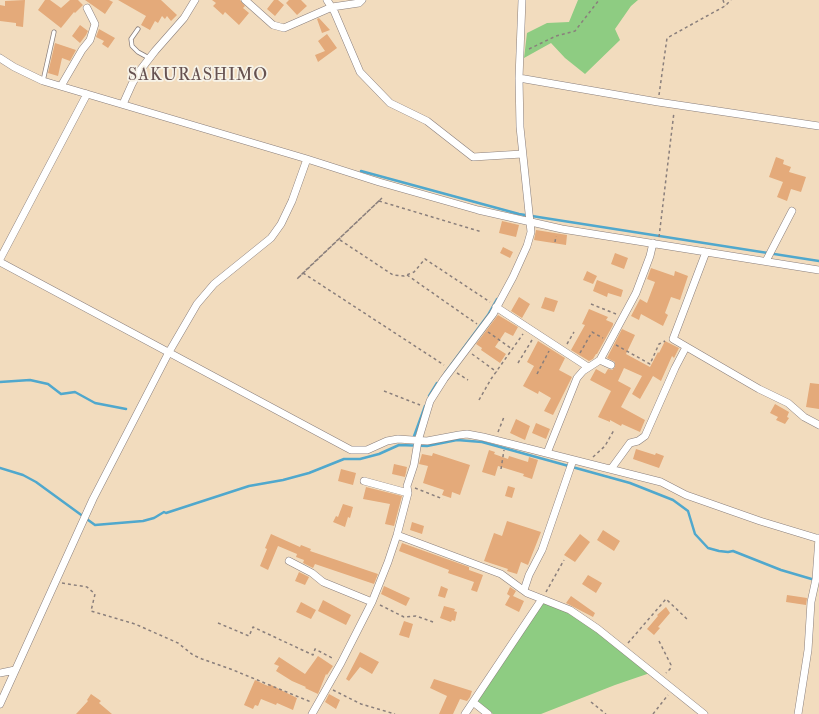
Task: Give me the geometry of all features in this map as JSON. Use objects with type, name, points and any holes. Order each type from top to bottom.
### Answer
[{"type":"street","points":[[123,104],[132,84],[149,58],[184,18],[195,0]]},
{"type":"street","points":[[245,0],[273,25],[284,28],[332,7],[358,3],[362,0]]},
{"type":"street","points":[[328,0],[360,72],[390,103],[427,121],[473,157],[522,154]]},
{"type":"street","points":[[312,714],[341,663],[372,602],[397,535],[414,465],[418,441],[428,407],[436,390],[493,314],[513,277],[527,246],[531,232],[522,154],[519,78],[522,0]]},
{"type":"street","points":[[61,86],[82,50],[90,40],[95,24],[87,8]]},
{"type":"street","points":[[0,58],[14,67],[43,81],[307,159],[379,182],[478,210],[562,229],[819,270]]},
{"type":"street","points":[[519,78],[658,102],[819,126]]},
{"type":"street","points":[[0,259],[87,94]]},
{"type":"street","points":[[0,704],[93,499],[169,352],[203,295],[227,272],[271,238],[281,224],[292,201],[307,159]]},
{"type":"street","points":[[766,261],[792,211]]},
{"type":"street","points":[[547,453],[577,378],[588,367],[600,360],[636,293],[656,244]]},
{"type":"street","points":[[706,252],[673,339],[759,389],[788,403],[804,417],[819,425]]},
{"type":"street","points":[[0,262],[351,450],[367,450],[387,441],[393,440],[437,440],[467,434],[505,442],[661,482],[686,495],[760,521],[819,539],[816,579],[811,602],[808,650],[798,714]]},
{"type":"street","points":[[496,306],[588,367]]},
{"type":"street","points":[[611,469],[630,443],[642,439],[645,436],[675,368],[686,347]]},
{"type":"street","points":[[600,360],[611,365]]},
{"type":"street","points":[[524,590],[529,575],[542,550],[573,460]]},
{"type":"street","points":[[364,481],[408,489]]},
{"type":"street","points":[[397,535],[501,574],[524,590],[570,610],[598,629],[704,714]]},
{"type":"street","points":[[289,561],[312,573],[324,582],[372,602]]},
{"type":"street","points":[[465,714],[542,599]]},
{"type":"street","points":[[0,673],[15,670]]},
{"type":"street","points":[[473,702],[488,714]]},
{"type":"lane","points":[[138,29],[131,39],[132,46],[138,52],[149,58]]},
{"type":"lane","points":[[43,81],[54,32]]},
{"type":"path","points":[[520,53],[556,36],[575,32],[599,0]]},
{"type":"path","points":[[723,0],[725,6]]},
{"type":"path","points":[[658,102],[667,38],[725,6],[731,0]]},
{"type":"path","points":[[656,244],[675,104]]},
{"type":"path","points":[[379,201],[303,273],[297,279],[382,198],[379,201]]},
{"type":"path","points":[[379,201],[482,232]]},
{"type":"path","points":[[340,240],[393,275],[407,275],[414,272],[425,259],[496,306]]},
{"type":"path","points":[[303,273],[468,380]]},
{"type":"path","points":[[407,275],[512,349]]},
{"type":"path","points":[[591,304],[623,316]]},
{"type":"path","points":[[479,400],[527,327]]},
{"type":"path","points":[[563,351],[574,332]]},
{"type":"path","points":[[576,360],[592,332],[650,364],[659,344],[673,339]]},
{"type":"path","points":[[518,363],[536,333]]},
{"type":"path","points":[[537,374],[552,344]]},
{"type":"path","points":[[466,349],[497,372]]},
{"type":"path","points":[[384,391],[428,407]]},
{"type":"path","points":[[495,440],[504,417]]},
{"type":"path","points":[[585,463],[599,453],[605,446],[614,430]]},
{"type":"path","points":[[501,469],[505,442]]},
{"type":"path","points":[[408,489],[443,499]]},
{"type":"path","points":[[542,599],[564,560]]},
{"type":"path","points":[[55,582],[87,587],[95,594],[91,611],[135,624],[178,643],[193,655],[316,705]]},
{"type":"path","points":[[624,648],[666,599],[688,620]]},
{"type":"path","points":[[372,602],[404,617],[416,616],[433,622]]},
{"type":"path","points":[[218,623],[248,636],[253,627],[313,655],[315,649],[341,663]]},
{"type":"path","points":[[659,641],[671,665],[670,669],[661,679]]},
{"type":"path","points":[[327,687],[360,704],[395,714]]},
{"type":"path","points":[[653,714],[673,689]]},
{"type":"path","points":[[591,702],[606,714]]},
{"type":"green space","points":[[578,0],[638,0],[631,6],[615,29],[620,40],[585,74],[565,58],[551,43],[524,58],[527,33],[547,23],[569,22]]},
{"type":"green space","points":[[542,602],[566,612],[588,625],[650,673],[541,714],[493,714],[477,701]]},
{"type":"building","points":[[25,0],[23,27],[16,26],[16,23],[0,21],[0,5],[5,6],[5,1]]},
{"type":"building","points":[[45,0],[50,0],[61,8],[70,0],[78,0],[83,5],[75,13],[74,12],[61,28],[38,10]]},
{"type":"building","points":[[85,0],[109,0],[113,2],[105,14]]},
{"type":"building","points":[[118,0],[161,0],[177,15],[171,21],[167,16],[165,19],[162,16],[158,23],[155,21],[150,30],[141,25],[146,16]]},
{"type":"building","points":[[212,0],[240,0],[245,6],[243,8],[249,13],[239,25],[225,12],[223,15],[213,6],[216,3]]},
{"type":"building","points":[[274,0],[278,0],[284,5],[275,16],[267,9]]},
{"type":"building","points":[[289,0],[301,0],[307,6],[297,15],[286,3]]},
{"type":"building","points":[[319,18],[330,30],[322,33],[317,19]]},
{"type":"building","points":[[80,25],[88,31],[80,43],[72,36]]},
{"type":"building","points":[[99,29],[115,38],[108,48],[102,44],[104,41],[96,37]]},
{"type":"building","points":[[327,34],[337,48],[318,62],[315,55],[325,51],[318,41]]},
{"type":"building","points":[[55,43],[76,50],[70,61],[62,58],[58,76],[48,73]]},
{"type":"building","points":[[776,157],[784,160],[783,164],[791,167],[789,172],[806,177],[801,192],[791,189],[787,201],[777,197],[783,182],[769,177]]},
{"type":"building","points":[[502,221],[519,225],[516,237],[499,233]]},
{"type":"building","points":[[536,230],[567,235],[566,245],[534,240]]},
{"type":"building","points":[[503,247],[513,252],[510,258],[500,253]]},
{"type":"building","points":[[615,253],[628,258],[624,269],[611,264]]},
{"type":"building","points":[[651,268],[674,276],[675,271],[688,276],[680,300],[671,297],[665,313],[668,315],[663,326],[641,314],[639,320],[631,316],[640,299],[647,303],[655,282],[647,279]]},
{"type":"building","points":[[587,271],[597,276],[593,284],[583,280]]},
{"type":"building","points":[[597,280],[623,290],[621,297],[608,293],[607,297],[593,291]]},
{"type":"building","points":[[519,297],[530,304],[522,318],[511,311]]},
{"type":"building","points":[[545,297],[558,301],[554,312],[541,308]]},
{"type":"building","points":[[589,309],[608,317],[606,320],[613,323],[613,325],[597,354],[589,361],[571,350],[585,325],[582,324]]},
{"type":"building","points":[[498,315],[518,327],[513,336],[505,332],[495,347],[506,354],[500,363],[481,350],[482,348],[476,344]]},
{"type":"building","points":[[622,329],[635,335],[626,354],[650,367],[665,341],[679,348],[674,358],[672,356],[661,381],[653,376],[640,399],[632,394],[642,376],[624,368],[618,381],[631,388],[621,407],[645,420],[640,432],[622,424],[621,426],[610,420],[610,422],[598,417],[611,391],[590,380],[596,369],[605,374],[608,369],[612,370],[615,367],[615,362],[607,358]]},
{"type":"building","points":[[538,341],[565,358],[559,370],[572,377],[553,415],[544,411],[551,398],[539,391],[538,394],[523,386],[534,366],[527,362]]},
{"type":"building","points":[[810,383],[819,384],[819,409],[806,407]]},
{"type":"building","points":[[775,404],[789,412],[787,417],[789,418],[785,424],[776,420],[778,417],[770,413]]},
{"type":"building","points":[[516,419],[530,426],[525,440],[510,433]]},
{"type":"building","points":[[536,423],[550,429],[546,439],[532,433]]},
{"type":"building","points":[[636,449],[655,455],[656,453],[664,456],[659,468],[633,459]]},
{"type":"building","points":[[489,450],[495,452],[494,454],[508,459],[509,456],[528,462],[529,457],[538,460],[532,479],[523,476],[524,474],[498,466],[495,476],[482,472]]},
{"type":"building","points":[[433,453],[470,465],[460,495],[452,492],[451,498],[442,495],[444,490],[423,483],[428,466],[419,464],[422,454],[432,456]]},
{"type":"building","points":[[394,464],[407,467],[405,477],[392,474]]},
{"type":"building","points":[[341,469],[356,473],[353,485],[338,481]]},
{"type":"building","points":[[508,486],[515,488],[512,498],[505,496]]},
{"type":"building","points":[[366,487],[402,496],[394,526],[385,524],[390,504],[363,499]]},
{"type":"building","points":[[343,504],[353,507],[350,518],[348,517],[345,527],[333,522],[336,516],[338,517]]},
{"type":"building","points":[[507,521],[541,532],[528,565],[521,562],[517,574],[507,571],[508,569],[484,561],[494,533],[502,536]]},
{"type":"building","points":[[412,522],[424,526],[422,534],[410,530]]},
{"type":"building","points":[[603,530],[620,541],[614,551],[597,540]]},
{"type":"building","points":[[271,534],[300,547],[301,545],[311,549],[310,551],[378,574],[374,584],[315,564],[313,568],[303,563],[304,560],[296,557],[297,554],[278,546],[268,570],[260,566]]},
{"type":"building","points":[[580,534],[590,542],[575,562],[564,555]]},
{"type":"building","points":[[402,543],[469,567],[469,570],[483,575],[477,592],[471,590],[474,582],[448,573],[449,570],[399,551]]},
{"type":"building","points":[[299,572],[309,577],[305,585],[295,581]]},
{"type":"building","points":[[588,575],[602,583],[596,593],[582,584]]},
{"type":"building","points":[[384,586],[410,598],[406,606],[381,594]]},
{"type":"building","points":[[441,586],[448,589],[445,598],[438,596]]},
{"type":"building","points":[[510,587],[516,591],[513,596],[524,601],[519,612],[505,605],[510,596],[507,594]]},
{"type":"building","points":[[787,595],[807,598],[806,605],[786,602]]},
{"type":"building","points":[[571,596],[595,613],[593,617],[566,603]]},
{"type":"building","points":[[323,600],[351,615],[346,625],[318,611]]},
{"type":"building","points":[[301,602],[316,610],[311,619],[296,612]]},
{"type":"building","points":[[444,606],[455,609],[454,611],[457,612],[455,621],[452,620],[451,622],[440,618]]},
{"type":"building","points":[[666,607],[670,613],[658,627],[660,628],[654,635],[647,629],[658,616],[657,615]]},
{"type":"building","points":[[404,621],[413,624],[409,638],[399,635]]},
{"type":"building","points":[[360,652],[379,662],[372,674],[360,667],[349,681],[346,679]]},
{"type":"building","points":[[318,656],[333,666],[327,675],[326,674],[318,694],[276,671],[279,666],[274,664],[279,657],[305,674]]},
{"type":"building","points":[[434,679],[472,691],[470,697],[467,701],[460,699],[453,714],[439,714],[447,696],[430,688]]},
{"type":"building","points":[[255,680],[268,686],[269,684],[297,698],[293,710],[277,703],[276,705],[261,699],[258,706],[255,705],[253,709],[244,705]]},
{"type":"building","points":[[91,694],[101,701],[99,703],[112,714],[76,714],[88,701],[87,700]]},
{"type":"building","points":[[329,694],[340,700],[336,709],[325,702]]},
{"type":"waterway","points":[[361,171],[519,214],[819,261]]},
{"type":"waterway","points":[[445,373],[488,315],[497,299]]},
{"type":"waterway","points":[[0,382],[30,380],[48,384],[61,394],[75,392],[95,403],[126,409]]},
{"type":"waterway","points":[[429,396],[437,383]]},
{"type":"waterway","points":[[413,439],[425,406]]},
{"type":"waterway","points":[[0,468],[23,475],[36,482],[95,525],[143,521],[154,518],[164,512],[166,513],[249,486],[283,480],[309,473],[344,459],[360,459],[379,454],[399,445],[427,446],[457,440],[482,442],[630,483],[673,500],[688,511],[695,534],[708,548],[719,551],[733,551],[781,570],[815,580]]},
{"type":"district","name":"SAKURASHIMO","points":[[198,76]]}]
